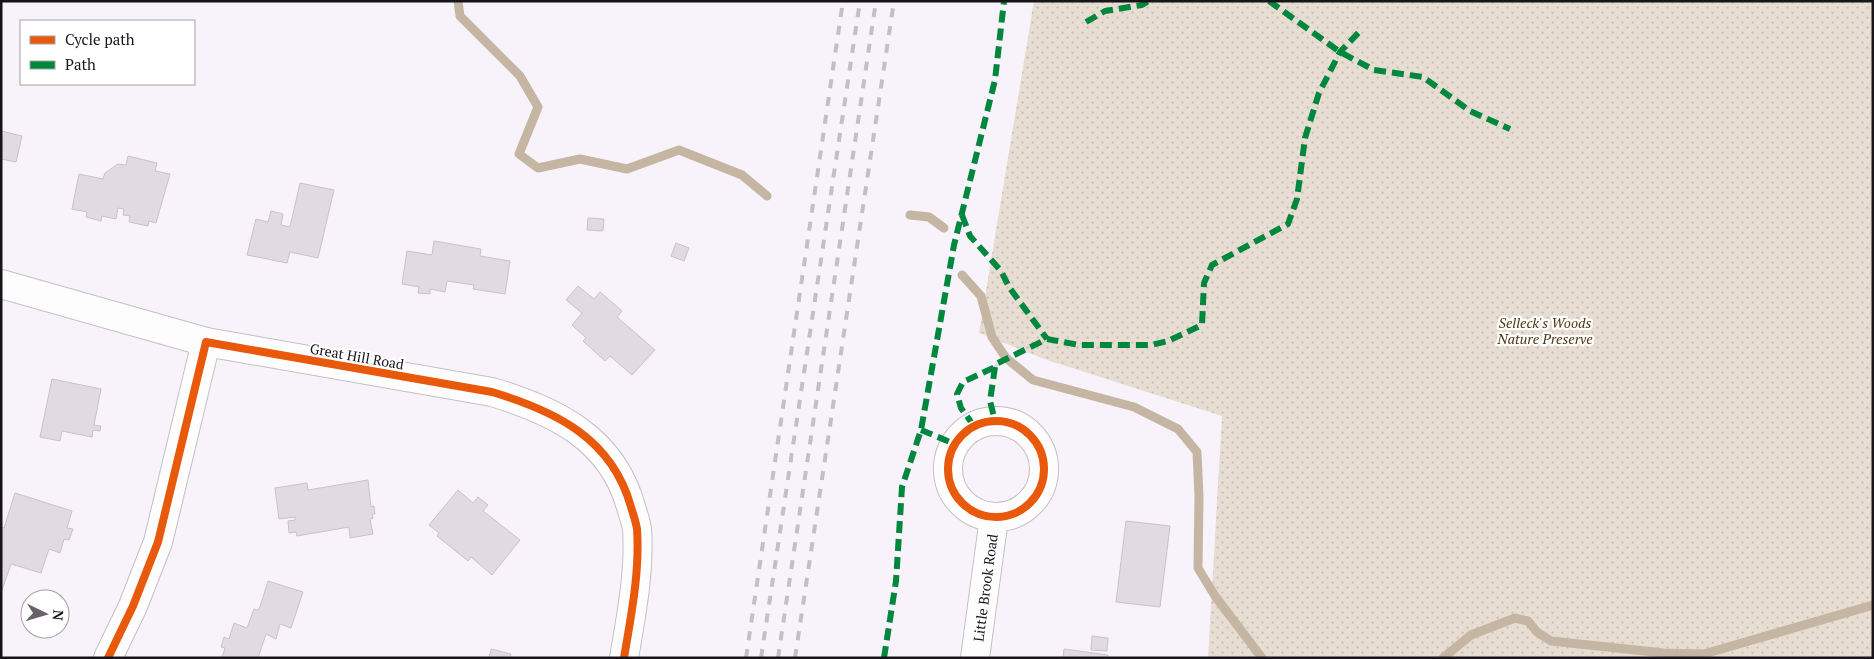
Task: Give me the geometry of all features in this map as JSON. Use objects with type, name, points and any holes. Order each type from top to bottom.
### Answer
[{"type":"street","name":"Great Hill Road","points":[[1,284],[206,342],[492,392],[529,404],[567,423],[603,453],[625,484],[637,527],[637,562],[624,658]]},
{"type":"street","points":[[108,658],[133,606],[158,542],[206,342]]},
{"type":"street","name":"Little Brook Road","points":[[975,658],[994,518]]},
{"type":"path","points":[[995,367],[998,363]]},
{"type":"green space","name":"Selleck's Woods Nature Preserve","points":[[1034,1],[1873,1],[1873,658],[1208,658],[1222,416],[1047,360],[979,333]]},
{"type":"building","points":[[1,131],[22,136],[16,162],[1,159]]},
{"type":"building","points":[[128,156],[157,163],[155,171],[170,174],[156,223],[149,221],[148,226],[129,222],[130,216],[123,215],[124,209],[118,208],[116,219],[102,216],[101,221],[86,217],[87,212],[72,209],[79,174],[103,179],[105,173],[118,164],[126,165]]},
{"type":"building","points":[[300,183],[334,190],[318,258],[290,252],[287,263],[247,255],[256,219],[268,222],[271,211],[283,214],[281,225],[290,227]]},
{"type":"building","points":[[588,218],[604,219],[603,231],[587,230]]},
{"type":"building","points":[[434,241],[481,249],[480,256],[510,261],[505,294],[473,289],[474,285],[447,281],[445,292],[430,289],[430,294],[418,293],[419,287],[402,284],[407,251],[432,255]]},
{"type":"building","points":[[676,243],[689,248],[684,261],[671,256]]},
{"type":"building","points":[[578,286],[594,299],[600,292],[622,311],[617,317],[655,350],[632,375],[610,356],[605,361],[583,341],[586,338],[572,325],[582,313],[566,300]]},
{"type":"building","points":[[52,379],[101,389],[94,425],[101,426],[100,431],[93,430],[92,437],[62,431],[60,441],[40,437]]},
{"type":"building","points":[[368,480],[371,507],[374,506],[375,514],[372,514],[373,518],[370,519],[373,534],[350,538],[349,527],[297,536],[296,532],[289,533],[288,521],[295,520],[295,517],[279,519],[275,488],[307,483],[308,490]]},
{"type":"building","points":[[458,490],[473,503],[478,497],[488,505],[483,511],[520,540],[492,575],[471,557],[468,561],[437,536],[439,533],[429,525]]},
{"type":"building","points":[[15,493],[72,511],[67,528],[73,529],[69,540],[64,539],[60,553],[49,549],[41,573],[11,564],[1,593],[1,527],[4,528]]},
{"type":"building","points":[[1126,521],[1170,526],[1160,607],[1116,602]]},
{"type":"building","points":[[268,581],[303,592],[291,628],[280,624],[276,639],[266,634],[258,658],[222,658],[225,648],[221,647],[224,637],[229,639],[234,623],[247,628],[254,609],[258,610],[260,607]]},
{"type":"building","points":[[1092,636],[1108,638],[1107,651],[1091,650]]},
{"type":"building","points":[[491,649],[511,654],[510,658],[489,658]]},
{"type":"building","points":[[1064,649],[1108,655],[1108,658],[1063,658]]},
{"type":"waterway","points":[[458,1],[460,16],[520,76],[538,107],[519,154],[538,168],[580,159],[627,169],[679,150],[742,175],[767,196]]},
{"type":"waterway","points":[[910,215],[929,217],[944,228]]},
{"type":"waterway","points":[[962,275],[981,296],[992,337],[1006,358],[1033,380],[1134,407],[1178,429],[1197,452],[1199,496],[1198,568],[1215,596],[1262,658]]},
{"type":"waterway","points":[[1443,658],[1471,635],[1515,618],[1528,621],[1537,632],[1551,641],[1664,653],[1704,654],[1873,605]]},
{"type":"railway","points":[[746,658],[843,1]]},
{"type":"railway","points":[[761,658],[860,1]]},
{"type":"railway","points":[[778,658],[876,1]]},
{"type":"railway","points":[[795,658],[894,1]]},
{"type":"marked path","points":[[884,658],[896,581],[902,487],[921,430],[954,245],[995,80],[1004,1]]},
{"type":"marked path","points":[[1086,22],[1105,11],[1142,5],[1149,1]]},
{"type":"marked path","points":[[1269,1],[1340,52],[1374,70],[1423,77],[1470,111],[1510,129]]},
{"type":"marked path","points":[[998,363],[1047,339],[1079,345],[1151,345],[1168,341],[1202,325],[1204,283],[1212,265],[1288,224],[1297,199],[1305,138],[1319,93],[1340,52],[1362,29]]},
{"type":"marked path","points":[[962,215],[970,236],[1001,271],[1009,287],[1047,339]]},
{"type":"marked path","points":[[995,367],[990,401],[995,421]]},
{"type":"marked path","points":[[974,426],[961,408],[957,394],[963,382],[995,367]]},
{"type":"marked path","points":[[921,430],[955,444]]},
{"type":"cycle path","points":[[108,658],[133,606],[158,542],[206,342],[492,392],[538,408],[578,431],[595,445],[610,463],[622,483],[637,526],[636,578],[624,658]]},
{"type":"cycle path","points":[[996,421],[1014,424],[1030,435],[1041,451],[1044,469],[1041,487],[1030,503],[1014,514],[996,517],[978,514],[962,503],[951,487],[948,469],[951,451],[962,435],[978,424],[996,421]]}]
